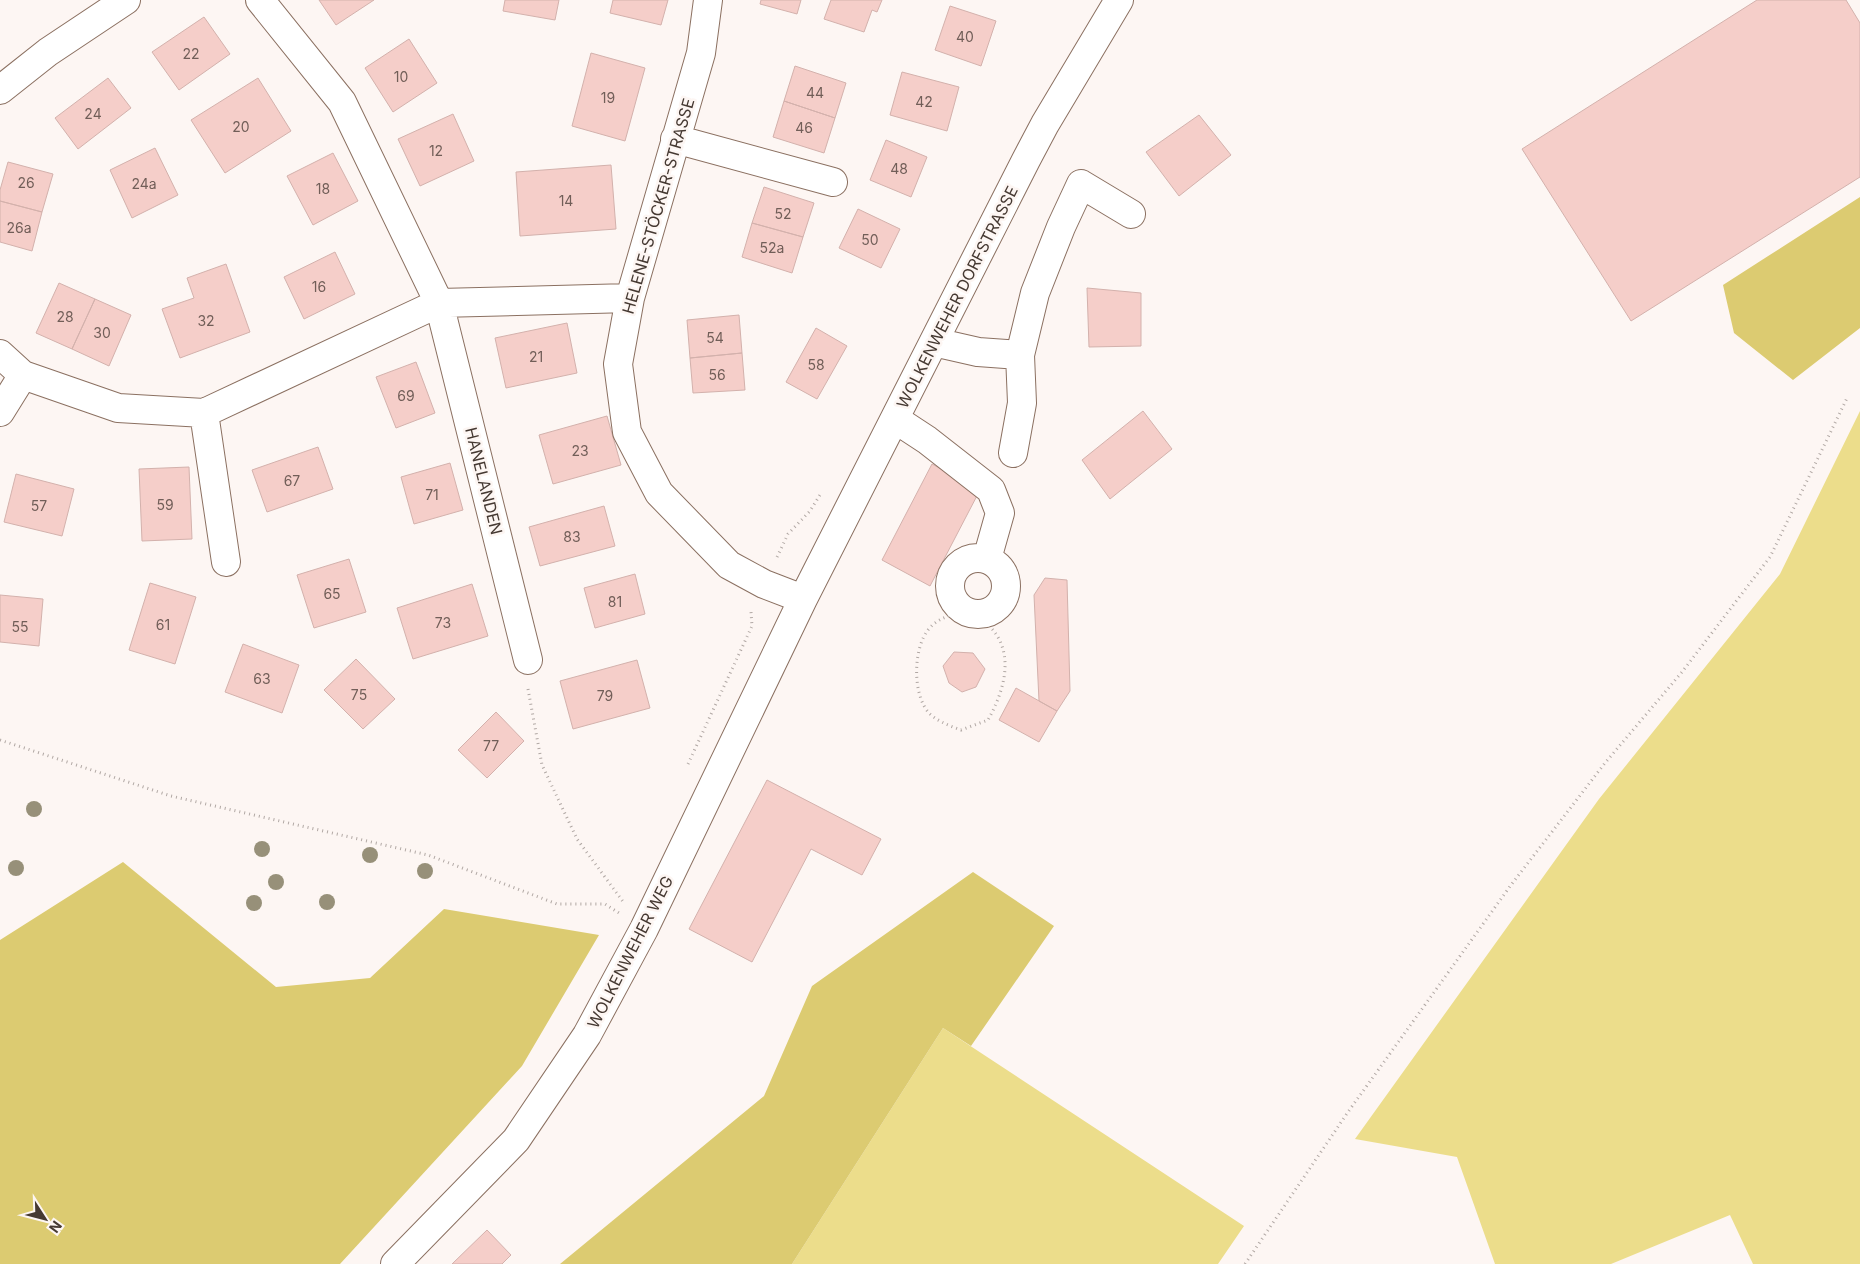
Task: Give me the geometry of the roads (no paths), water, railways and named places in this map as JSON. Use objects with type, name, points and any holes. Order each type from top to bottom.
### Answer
[{"type":"street","points":[[0,90],[48,52],[126,0]]},
{"type":"street","name":"HANELANDEN","points":[[260,0],[342,102],[440,302],[528,660]]},
{"type":"street","name":"HELENE-STÖCKER-STRASSE","points":[[708,0],[701,53],[630,298],[618,364],[627,432],[659,493],[729,565],[764,584],[803,599]]},
{"type":"street","name":"WOLKENWEHER DORFSTRASSE","points":[[803,599],[1045,124],[1119,0]]},
{"type":"street","points":[[675,140],[833,182]]},
{"type":"street","points":[[1013,453],[1022,403],[1020,355],[1035,293],[1061,227],[1081,184],[1131,214]]},
{"type":"street","points":[[0,354],[23,375],[118,408],[204,413],[440,302],[630,298]]},
{"type":"street","points":[[934,342],[978,352],[1020,355]]},
{"type":"street","points":[[0,412],[23,375]]},
{"type":"street","points":[[204,413],[226,562]]},
{"type":"street","points":[[895,419],[927,440],[991,490],[1000,513],[987,559]]},
{"type":"street","points":[[978,558],[987,559],[997,565],[1004,575],[1006,592],[999,605],[991,611],[975,614],[964,610],[954,600],[950,589],[951,579],[957,568],[964,562],[978,558]]},
{"type":"street","name":"WOLKENWEHER WEG","points":[[395,1264],[516,1140],[587,1035],[644,929],[803,599]]}]
